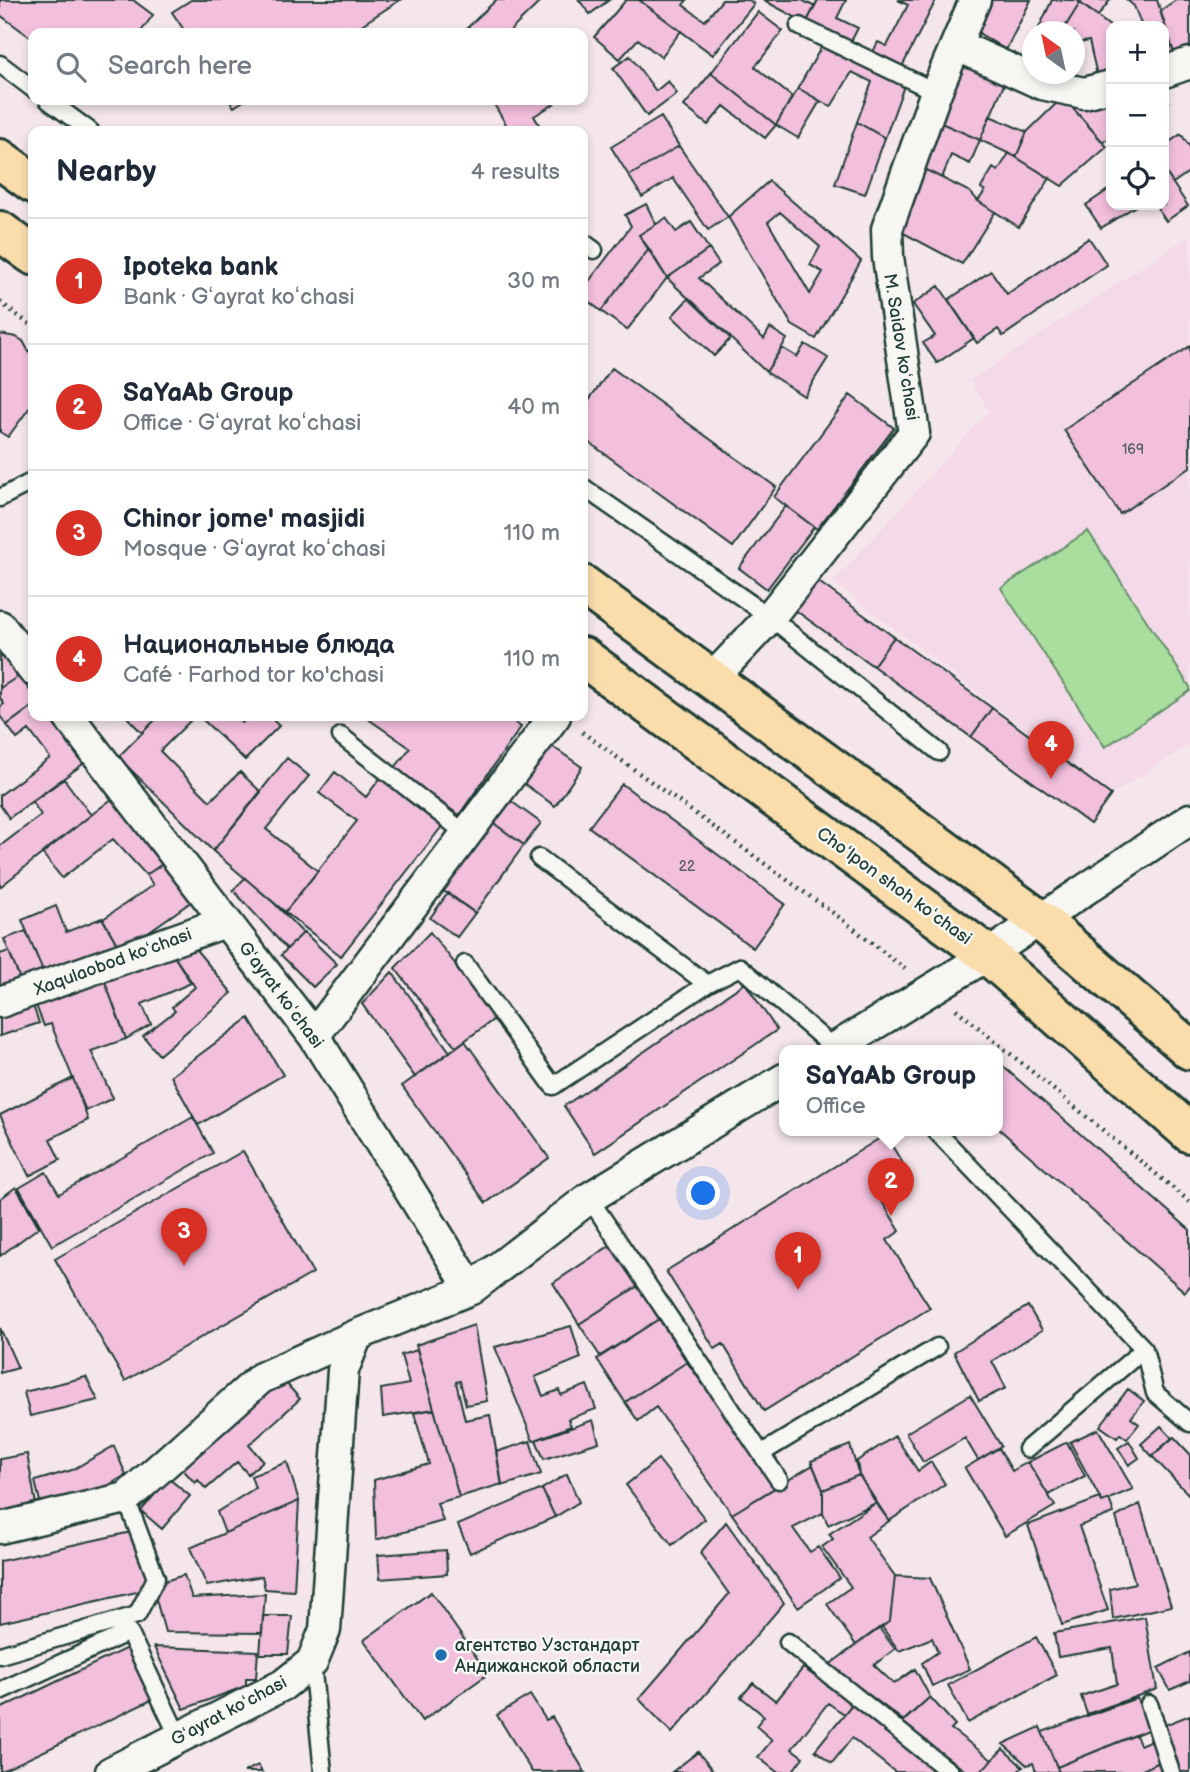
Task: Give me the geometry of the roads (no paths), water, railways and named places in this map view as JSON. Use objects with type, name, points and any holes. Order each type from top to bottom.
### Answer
[{"type":"main road","points":[[0,159],[28,179]]},
{"type":"main road","points":[[0,231],[28,251]]},
{"type":"main road","points":[[588,589],[1040,920],[1190,1050]]},
{"type":"main road","name":"Choʻlpon shoh koʻchasi","points":[[588,668],[988,955],[1190,1133]]},
{"type":"street","name":"M. Saidov koʻchasi","points":[[712,679],[770,617],[914,433],[888,257],[887,229],[936,92],[975,0]]},
{"type":"street","points":[[956,45],[1042,84],[1084,93],[1106,87]]},
{"type":"street","points":[[1169,70],[1190,63]]},
{"type":"street","points":[[0,626],[28,663]]},
{"type":"street","name":"Gʻayrat koʻchasi","points":[[72,721],[314,1036],[471,1289]]},
{"type":"street","points":[[314,1036],[551,721]]},
{"type":"street","points":[[848,1045],[1190,819]]},
{"type":"street","name":"Xaqulaobod koʻchasi","points":[[0,1002],[225,922]]},
{"type":"street","points":[[0,1528],[126,1498],[261,1378],[357,1335],[471,1289],[589,1198],[779,1082]]},
{"type":"street","name":"Gʻayrat koʻchasi","points":[[111,1772],[283,1685],[312,1662],[325,1630],[343,1370],[357,1335]]},
{"type":"lane","points":[[799,26],[936,92]]},
{"type":"lane","points":[[0,64],[28,85]]},
{"type":"lane","points":[[55,105],[83,126]]},
{"type":"lane","points":[[0,498],[28,484]]},
{"type":"lane","points":[[588,490],[770,617],[939,752]]},
{"type":"lane","points":[[341,736],[466,834]]},
{"type":"lane","points":[[539,858],[707,985]]},
{"type":"lane","points":[[466,964],[553,1086],[707,985],[740,967],[846,1045]]},
{"type":"lane","points":[[941,1136],[1144,1349],[1155,1393],[1190,1423]]},
{"type":"lane","points":[[589,1198],[779,1480]]},
{"type":"lane","points":[[762,1452],[937,1347]]},
{"type":"lane","points":[[1027,1449],[1144,1349]]},
{"type":"lane","points":[[0,1691],[124,1626],[137,1615],[156,1578],[126,1498]]},
{"type":"lane","points":[[0,1655],[124,1626]]},
{"type":"lane","points":[[124,1626],[178,1738]]},
{"type":"lane","points":[[788,1642],[950,1772]]},
{"type":"lane","points":[[312,1662],[323,1772]]},
{"type":"lane","points":[[1149,1704],[1171,1772]]},
{"type":"place","name":"Национальные блюда","points":[[1051,779]]},
{"type":"place","name":"SaYaAb Group","points":[[891,1216]]},
{"type":"place","name":"Chinor jome' masjidi","points":[[184,1266]]},
{"type":"place","name":"Ipoteka bank","points":[[798,1290]]},
{"type":"place","name":"агентство Узстандарт Андижанской области","points":[[441,1655]]}]
